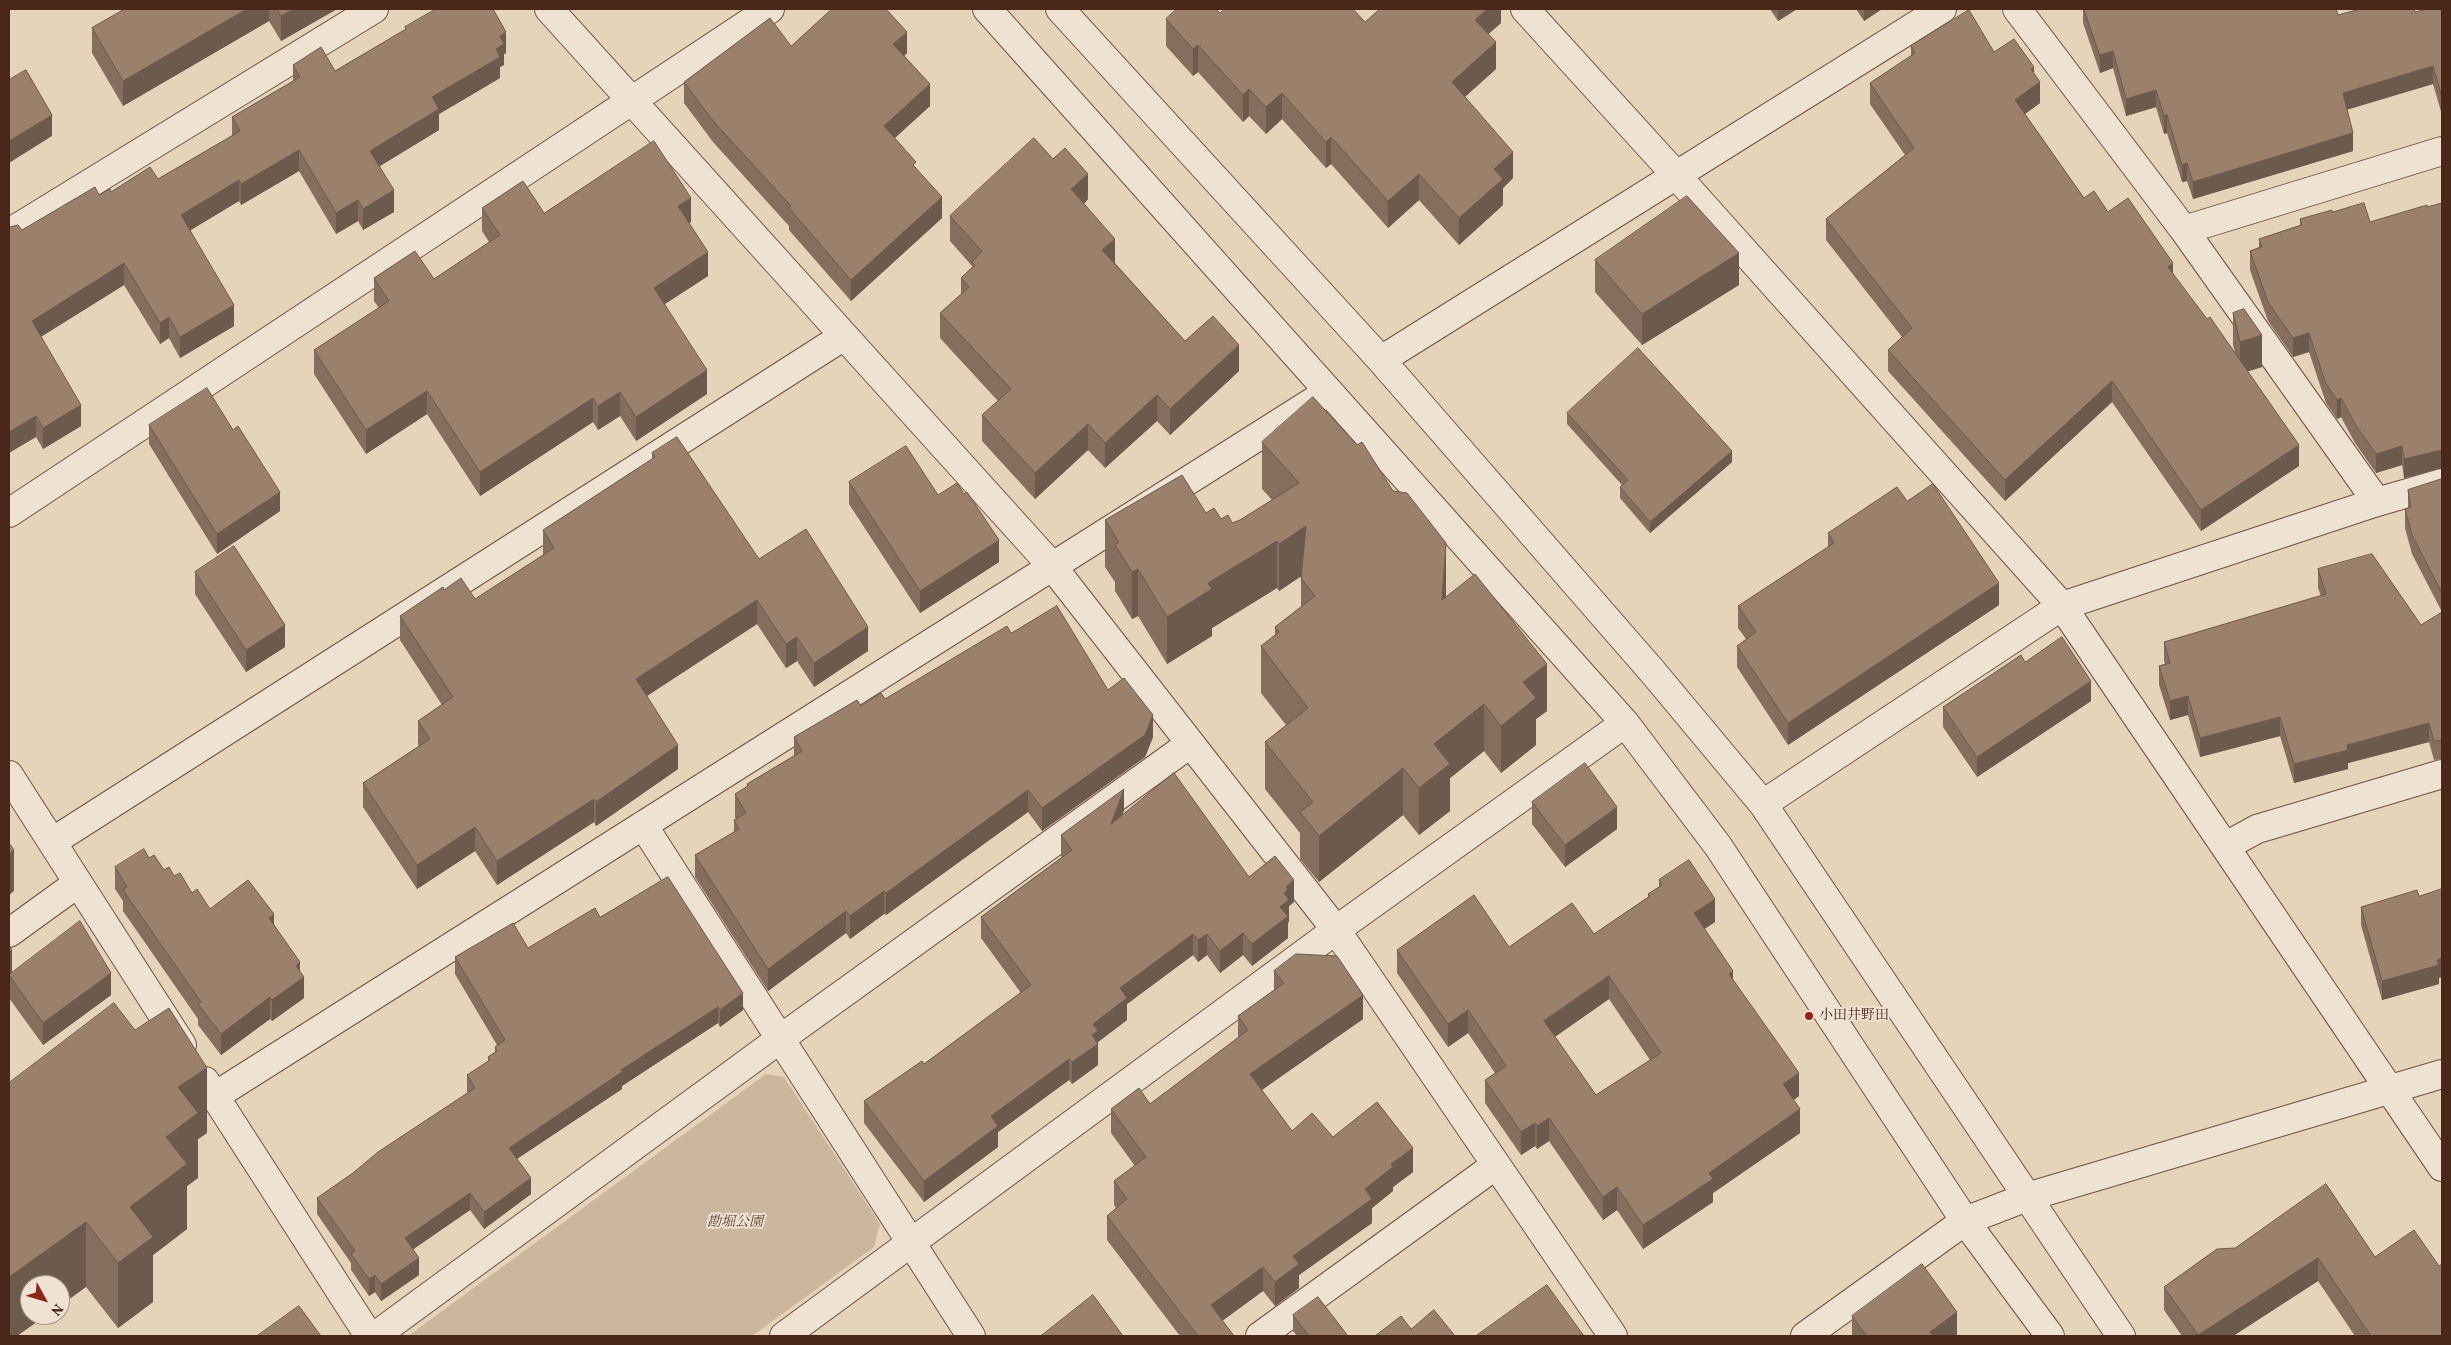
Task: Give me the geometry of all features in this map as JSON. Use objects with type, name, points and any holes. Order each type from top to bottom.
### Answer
[{"type":"street","points":[[9,234],[374,9]]},
{"type":"street","points":[[549,9],[1052,566],[1336,930],[1612,1336]]},
{"type":"street","points":[[9,513],[770,9]]},
{"type":"street","points":[[987,9],[1625,723],[1718,846],[1965,1221],[2050,1336]]},
{"type":"street","points":[[1060,9],[1381,360],[1652,671],[1763,804],[2121,1336]]},
{"type":"street","points":[[1525,9],[2062,606],[2442,1167]]},
{"type":"street","points":[[1381,360],[1942,9]]},
{"type":"street","points":[[2017,9],[2184,230],[2378,502]]},
{"type":"street","points":[[2184,230],[2442,151]]},
{"type":"street","points":[[52,842],[844,336]]},
{"type":"street","points":[[214,1096],[1328,392]]},
{"type":"street","points":[[1763,804],[2062,606],[2378,502],[2442,483]]},
{"type":"street","points":[[784,1336],[1336,930],[1625,723]]},
{"type":"street","points":[[375,1336],[780,1039],[1190,744]]},
{"type":"street","points":[[2226,846],[2257,829],[2442,774]]},
{"type":"street","points":[[9,775],[368,1336]]},
{"type":"street","points":[[643,825],[971,1336]]},
{"type":"street","points":[[9,933],[78,883]]},
{"type":"street","points":[[1805,1336],[1965,1221],[2027,1197],[2442,1074]]},
{"type":"street","points":[[1260,1336],[1496,1165]]},
{"type":"green space","name":"勘堀公園","points":[[766,1074],[784,1077],[880,1224],[874,1247],[752,1336],[408,1336]]},
{"type":"building","points":[[125,9],[247,9],[123,81],[92,28]]},
{"type":"building","points":[[277,9],[294,9],[281,16]]},
{"type":"building","points":[[436,9],[493,9],[506,32],[500,36],[504,44],[496,49],[500,57],[432,97],[439,109],[370,151],[394,190],[363,209],[358,200],[336,213],[299,150],[241,184],[239,180],[181,215],[234,305],[180,337],[169,317],[160,323],[124,263],[32,321],[81,405],[43,428],[36,416],[9,432],[9,227],[18,225],[22,230],[95,187],[99,195],[110,189],[111,192],[150,167],[158,179],[240,131],[232,117],[300,77],[293,65],[321,47],[335,71]]},
{"type":"building","points":[[832,9],[886,9],[907,32],[893,44],[930,84],[884,126],[916,162],[913,165],[942,197],[851,280],[789,208],[791,206],[713,121],[684,82],[770,18],[791,46]]},
{"type":"building","points":[[1177,9],[1216,9],[1220,13],[1225,9],[1353,9],[1365,22],[1380,9],[1487,9],[1475,20],[1496,42],[1452,82],[1513,152],[1494,169],[1503,179],[1459,218],[1419,174],[1388,201],[1331,137],[1326,142],[1282,93],[1266,107],[1249,89],[1243,95],[1198,45],[1193,49],[1166,19]]},
{"type":"building","points":[[2084,9],[2336,9],[2338,15],[2360,9],[2414,9],[2415,12],[2427,9],[2442,9],[2442,97],[2433,66],[2343,93],[2353,133],[2193,182],[2187,163],[2182,165],[2167,115],[2164,116],[2156,90],[2126,99],[2113,51],[2100,55]]},
{"type":"building","points":[[1969,10],[1994,52],[2014,39],[2034,67],[2031,69],[2040,82],[2015,100],[2084,198],[2094,191],[2108,212],[2128,198],[2173,263],[2168,267],[2207,319],[2210,317],[2299,445],[2201,510],[2112,381],[2005,480],[1888,350],[1912,328],[1826,219],[1914,148],[1870,83],[1915,53],[1911,46]]},
{"type":"building","points":[[26,70],[52,115],[9,141],[9,80]]},
{"type":"building","points":[[1034,138],[1053,159],[1065,148],[1088,174],[1071,189],[1115,239],[1102,250],[1185,341],[1213,316],[1239,345],[1170,409],[1157,395],[1105,443],[1088,424],[1035,473],[982,415],[1011,389],[940,313],[969,287],[961,278],[975,265],[972,262],[982,251],[950,216]]},
{"type":"building","points":[[654,141],[691,198],[678,206],[708,252],[654,288],[707,370],[636,417],[620,392],[598,406],[593,398],[480,472],[427,391],[366,430],[314,350],[389,301],[374,278],[415,251],[434,279],[500,235],[482,208],[523,181],[544,213]]},
{"type":"building","points":[[1687,196],[1739,253],[1642,314],[1595,260]]},
{"type":"building","points":[[2364,203],[2370,222],[2427,205],[2427,207],[2442,203],[2442,450],[2404,459],[2402,446],[2376,454],[2355,424],[2341,398],[2337,400],[2326,384],[2309,333],[2293,338],[2268,302],[2250,251],[2262,247],[2259,239],[2302,225],[2300,219]]},
{"type":"building","points":[[2244,309],[2262,335],[2240,342],[2233,313]]},
{"type":"building","points":[[1638,348],[1732,451],[1650,522],[1620,487],[1628,480],[1567,413]]},
{"type":"building","points":[[207,388],[233,430],[238,426],[280,492],[217,534],[149,425]]},
{"type":"building","points":[[1313,397],[1357,445],[1362,442],[1393,491],[1407,493],[1446,543],[1442,600],[1475,574],[1547,664],[1523,682],[1536,698],[1501,726],[1484,704],[1434,744],[1450,764],[1419,788],[1403,768],[1319,836],[1300,812],[1313,802],[1265,742],[1308,708],[1261,646],[1279,632],[1275,627],[1315,596],[1301,578],[1306,526],[1279,544],[1277,541],[1208,583],[1212,589],[1167,617],[1138,569],[1132,572],[1115,545],[1119,542],[1105,520],[1182,475],[1206,513],[1214,508],[1221,519],[1228,515],[1232,523],[1240,520],[1299,483],[1262,442]]},
{"type":"building","points":[[677,437],[759,559],[806,529],[868,627],[814,663],[797,637],[786,644],[757,600],[636,679],[678,745],[596,802],[594,799],[497,861],[475,827],[417,865],[363,783],[430,739],[418,721],[453,697],[400,616],[443,587],[444,590],[461,578],[475,599],[554,548],[543,530],[655,457],[652,453]]},
{"type":"building","points":[[906,446],[938,495],[957,483],[964,494],[967,492],[999,540],[920,591],[849,482]]},
{"type":"building","points":[[2442,479],[2442,593],[2412,535],[2405,509],[2411,507],[2408,490]]},
{"type":"building","points":[[1933,484],[1999,583],[1788,723],[1737,646],[1756,632],[1738,606],[1834,543],[1828,533],[1897,487],[1907,501]]},
{"type":"building","points":[[234,546],[285,625],[246,650],[195,572]]},
{"type":"building","points":[[2372,554],[2421,625],[2442,612],[2442,740],[2434,741],[2429,723],[2347,745],[2348,750],[2294,764],[2280,717],[2200,738],[2188,696],[2170,701],[2159,666],[2170,663],[2164,642],[2326,594],[2318,569]]},
{"type":"building","points":[[1057,606],[1108,690],[1124,678],[1153,715],[1145,735],[1042,808],[1028,790],[886,893],[884,891],[850,916],[846,911],[768,969],[695,855],[739,829],[734,820],[746,813],[735,794],[748,786],[747,784],[802,751],[794,737],[857,700],[861,706],[881,693],[885,699],[1007,626],[1011,633]]},
{"type":"building","points":[[2062,637],[2091,681],[1977,757],[1943,707],[2021,655],[2025,662]]},
{"type":"building","points":[[1585,763],[1617,807],[1565,845],[1532,802]]},
{"type":"building","points":[[1174,773],[1249,877],[1275,856],[1294,880],[1286,887],[1288,890],[1284,893],[1289,900],[1280,907],[1288,916],[1252,944],[1243,933],[1220,951],[1207,934],[1198,940],[1193,934],[1120,988],[1127,998],[1093,1024],[1098,1031],[1092,1035],[1098,1044],[1072,1062],[1069,1059],[991,1116],[998,1126],[924,1181],[864,1101],[922,1061],[924,1064],[1031,985],[981,917],[1072,850],[1061,835],[1124,789],[1111,824]]},
{"type":"building","points":[[9,843],[14,850],[9,854]]},
{"type":"building","points":[[144,849],[149,858],[154,855],[164,870],[169,867],[174,876],[180,873],[192,893],[197,889],[210,909],[248,880],[274,914],[269,918],[300,962],[296,966],[304,977],[272,1000],[270,997],[221,1034],[198,1004],[201,1002],[123,890],[127,887],[115,867]]},
{"type":"building","points":[[1689,860],[1715,899],[1694,913],[1733,971],[1729,974],[1799,1073],[1783,1084],[1800,1109],[1709,1173],[1713,1179],[1643,1225],[1617,1187],[1603,1197],[1549,1118],[1537,1126],[1535,1123],[1521,1132],[1485,1080],[1506,1066],[1468,1010],[1448,1024],[1397,950],[1474,895],[1509,947],[1572,903],[1594,934],[1650,896],[1648,894],[1662,885],[1659,880]],"holes":[[[1609,976],[1661,1053],[1596,1095],[1544,1021]]]},
{"type":"building","points":[[668,877],[743,993],[720,1010],[718,1007],[621,1070],[622,1072],[509,1148],[531,1178],[484,1212],[470,1193],[405,1238],[419,1258],[381,1284],[375,1275],[369,1279],[351,1254],[355,1251],[317,1198],[353,1173],[378,1152],[475,1088],[467,1075],[490,1060],[488,1057],[497,1051],[495,1047],[505,1040],[455,957],[513,923],[528,948],[595,908],[600,917]]},
{"type":"building","points":[[2442,889],[2442,958],[2437,960],[2439,965],[2382,981],[2361,907],[2417,890],[2419,896]]},
{"type":"building","points":[[80,921],[111,973],[43,1023],[9,975]]},
{"type":"building","points":[[1296,954],[1337,956],[1363,995],[1250,1074],[1292,1131],[1312,1113],[1333,1137],[1377,1102],[1413,1148],[1391,1164],[1393,1167],[1365,1189],[1372,1199],[1293,1256],[1299,1264],[1275,1282],[1263,1267],[1211,1305],[1234,1336],[1198,1336],[1107,1216],[1127,1199],[1114,1181],[1146,1157],[1111,1109],[1139,1088],[1150,1104],[1248,1030],[1238,1016],[1284,983],[1274,971]]},
{"type":"building","points":[[114,1003],[135,1030],[169,1008],[207,1068],[178,1087],[198,1113],[166,1137],[187,1164],[130,1207],[153,1237],[118,1263],[86,1222],[9,1277],[9,1083]]},
{"type":"building","points":[[2326,1184],[2375,1257],[2414,1230],[2439,1266],[2442,1264],[2442,1336],[2371,1336],[2318,1258],[2198,1335],[2164,1287],[2217,1249],[2235,1248]]},
{"type":"building","points":[[1922,1264],[1957,1312],[1930,1332],[1933,1336],[1867,1336],[1852,1316]]},
{"type":"building","points":[[1547,1285],[1584,1336],[1476,1336]]},
{"type":"building","points":[[1093,1295],[1123,1336],[1041,1336]]},
{"type":"building","points":[[1318,1297],[1348,1336],[1309,1336],[1293,1315]]},
{"type":"building","points":[[299,1306],[321,1336],[257,1336]]},
{"type":"building","points":[[1434,1310],[1455,1336],[1375,1336],[1401,1316],[1411,1329]]},
{"type":"place","name":"小田井野田","points":[[1809,1016]]}]
